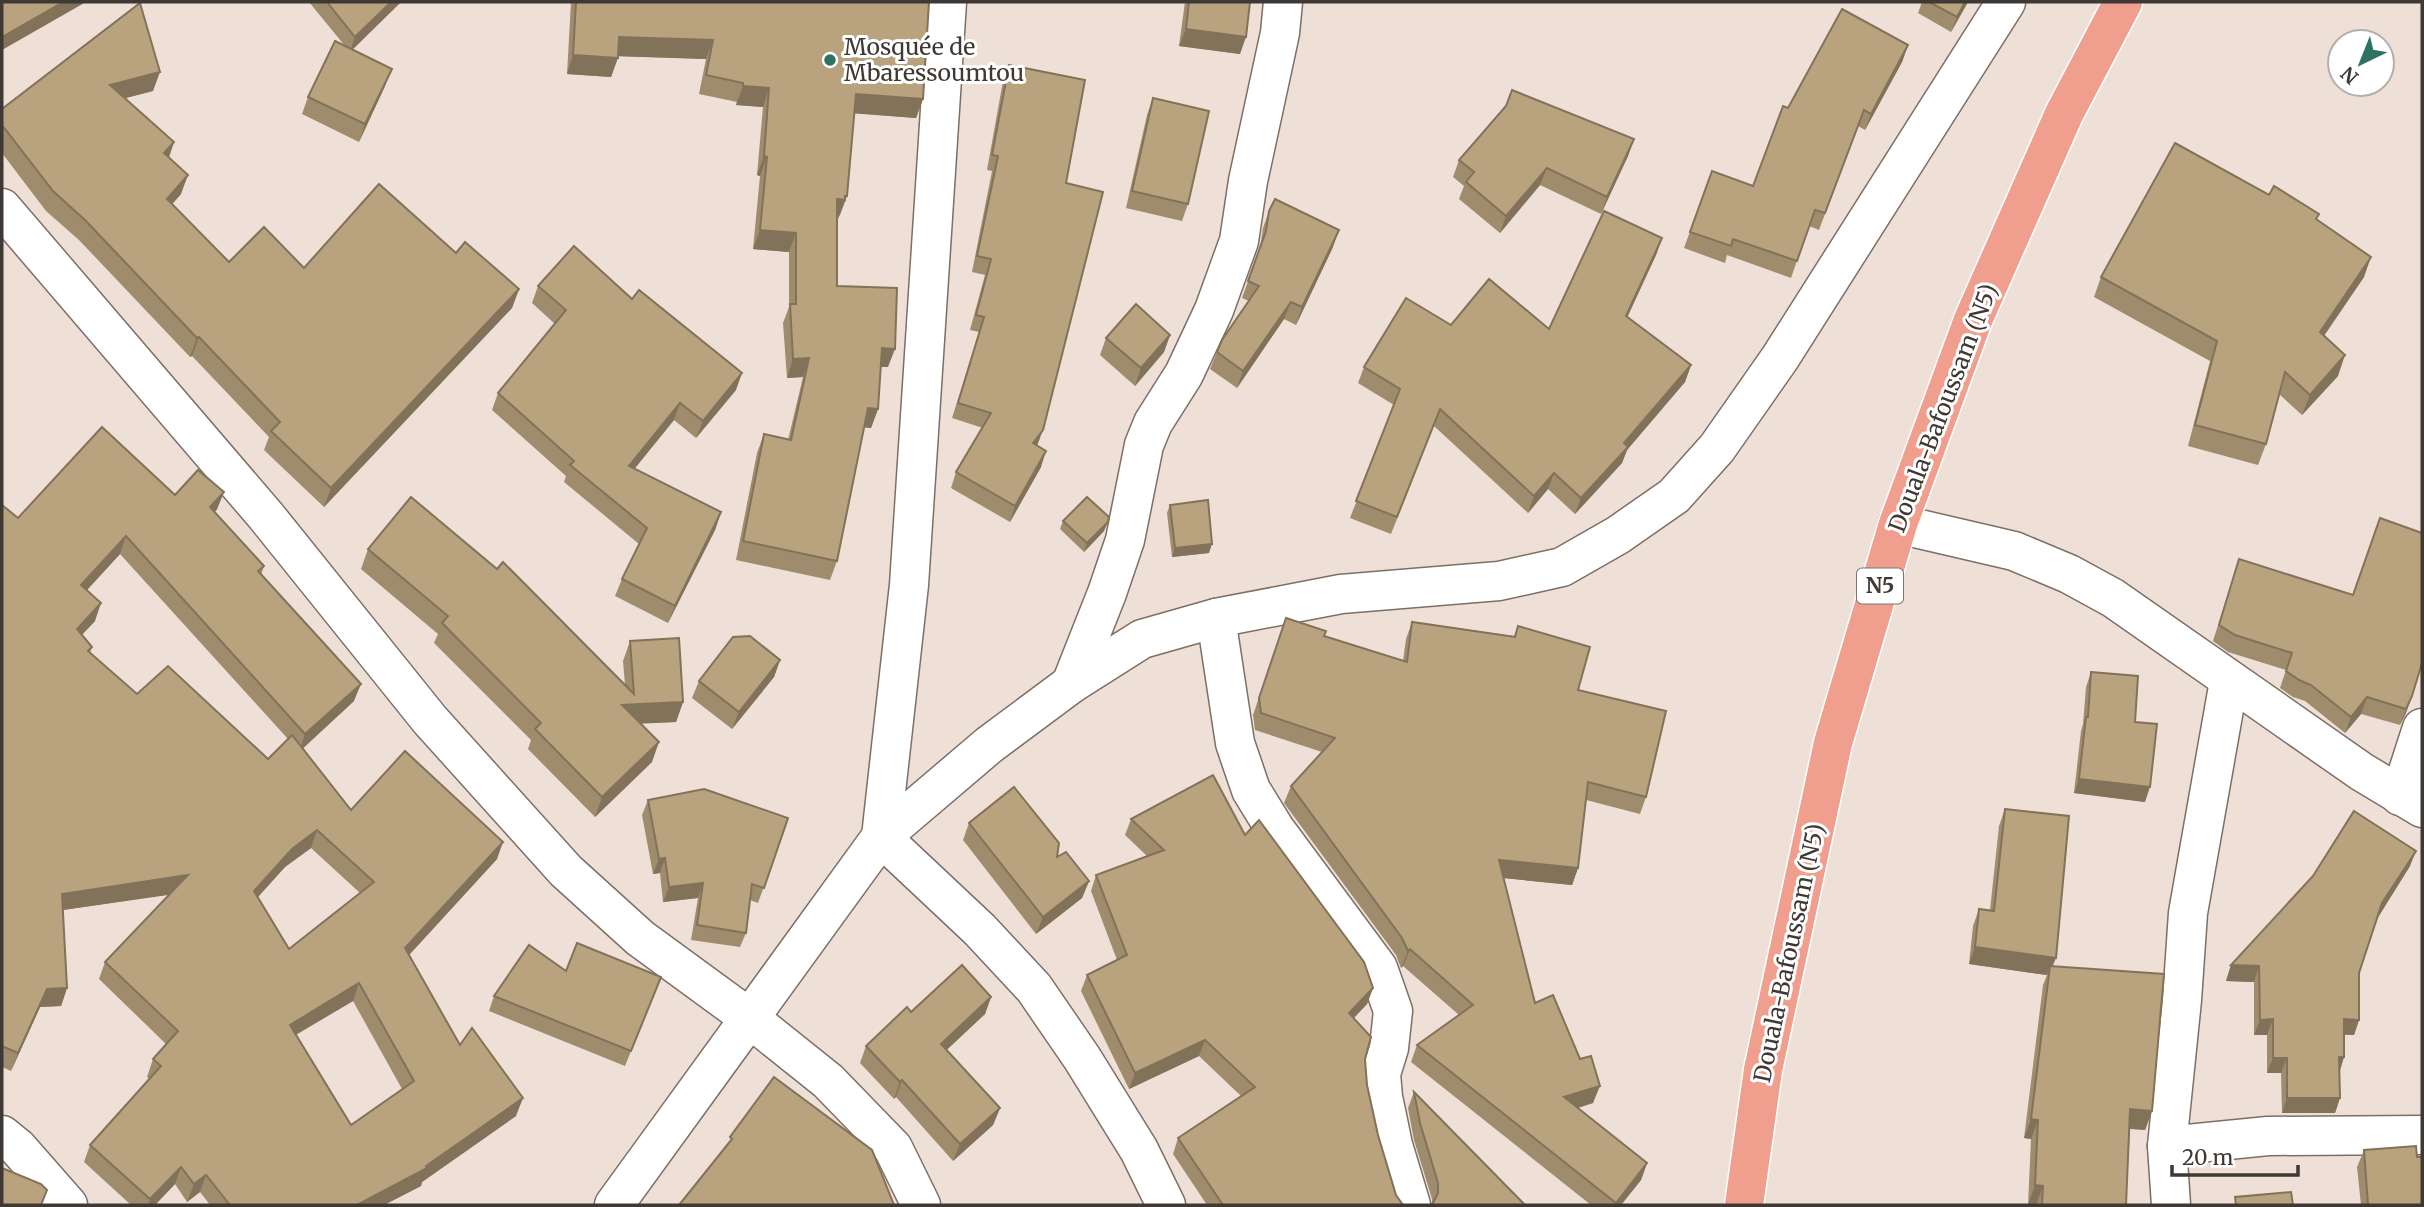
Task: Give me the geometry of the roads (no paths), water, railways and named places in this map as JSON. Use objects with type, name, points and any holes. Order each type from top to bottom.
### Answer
[{"type":"highway","name":"Douala-Bafoussam (N5)","points":[[1744,1205],[1763,1070],[1833,743],[1898,524],[1973,320],[2064,114],[2123,2]]},
{"type":"street","points":[[881,836],[909,584],[947,2]]},
{"type":"street","points":[[1071,684],[1125,540],[1144,445],[1153,423],[1184,374],[1214,310],[1238,241],[1280,33],[1283,2]]},
{"type":"street","points":[[614,1205],[881,836],[989,745],[1071,684],[1142,639],[1216,618],[1341,594],[1499,581],[1562,567],[1618,535],[1674,496],[1717,448],[1780,358],[2006,2]]},
{"type":"street","points":[[2,208],[266,516],[430,720],[566,871],[640,938],[748,1017],[828,1081],[893,1148],[921,1205]]},
{"type":"street","points":[[1898,524],[2014,551],[2069,573],[2112,598],[2229,681],[2411,802],[2422,728]]},
{"type":"street","points":[[1216,618],[1236,743],[1251,790],[1275,829],[1378,968],[1393,1011],[1389,1048],[1381,1074],[1383,1097],[1393,1145],[1411,1205]]},
{"type":"street","points":[[2171,1205],[2167,1146],[2189,913],[2229,681]]},
{"type":"street","points":[[881,836],[980,930],[1034,988],[1082,1058],[1139,1150],[1166,1205]]},
{"type":"street","points":[[2,1135],[18,1148],[68,1205]]},
{"type":"street","points":[[2167,1146],[2268,1136],[2422,1135]]},
{"type":"place","name":"Mosquée de Mbaressoumtou","points":[[830,60]]}]
